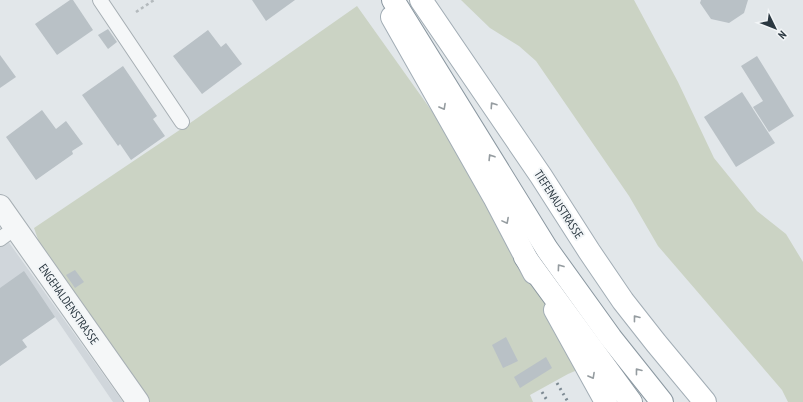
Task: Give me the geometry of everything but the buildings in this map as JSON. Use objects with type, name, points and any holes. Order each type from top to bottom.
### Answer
[{"type":"main road","points":[[382,0],[494,197],[525,257],[606,402]]},
{"type":"main road","points":[[393,0],[547,249],[611,338],[662,402]]},
{"type":"main road","name":"TIEFENAUSTRASSE","points":[[421,0],[541,176],[623,301],[705,402]]},
{"type":"main road","points":[[525,257],[631,402]]},
{"type":"street","name":"ENGEHALDENSTRASSE","points":[[0,206],[7,234],[138,402]]},
{"type":"lane","points":[[100,0],[182,122]]},
{"type":"path","points":[[131,16],[154,0]]},
{"type":"shaded area","points":[[0,230],[123,402],[113,402],[55,317],[22,340],[27,347],[0,366]]},
{"type":"green space","points":[[461,0],[634,0],[678,82],[714,158],[757,211],[786,234],[803,262],[803,402],[788,402],[782,390],[658,246],[629,196],[536,61],[519,46],[490,28]]},
{"type":"green space","points":[[357,6],[493,197],[589,365],[568,374],[530,395],[533,402],[139,402],[49,271],[34,228],[193,121]]},
{"type":"railway","points":[[557,383],[568,402]]},
{"type":"railway","points":[[542,392],[548,402]]}]
